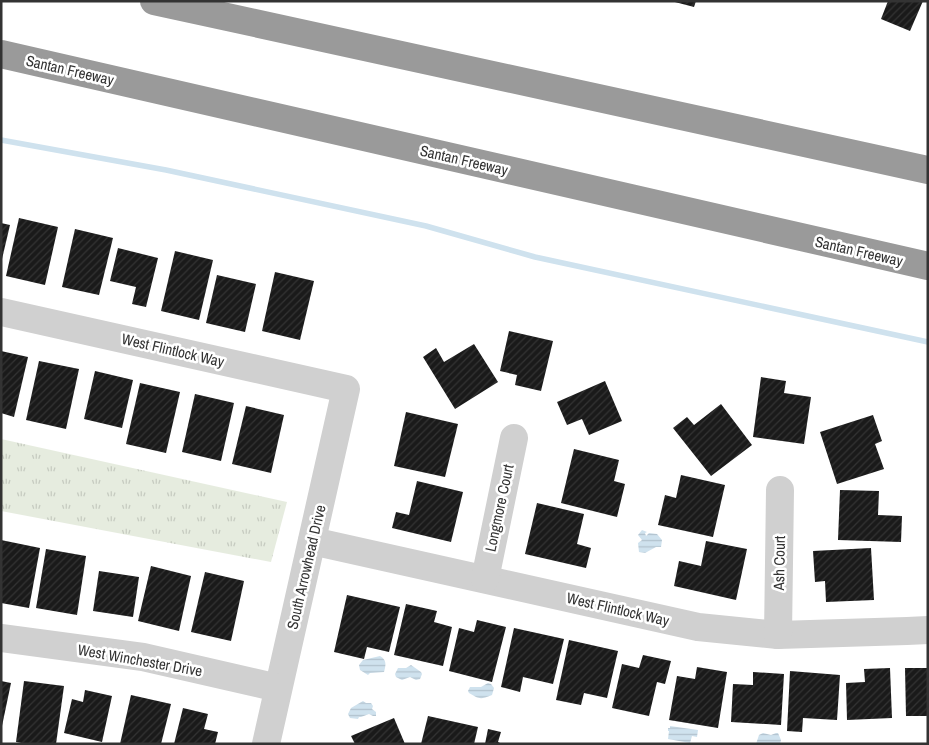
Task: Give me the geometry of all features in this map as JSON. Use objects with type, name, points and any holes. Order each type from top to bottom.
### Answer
[{"type":"highway","points":[[154,1],[928,170]]},
{"type":"highway","name":"Santan Freeway","points":[[1,54],[928,266]]},
{"type":"highway","points":[[867,253],[928,272]]},
{"type":"street","name":"West Flintlock Way","points":[[1,312],[346,389]]},
{"type":"street","name":"South Arrowhead Drive","points":[[266,744],[346,389]]},
{"type":"street","name":"Longmore Court","points":[[484,579],[514,438]]},
{"type":"street","name":"Ash Court","points":[[778,635],[780,490]]},
{"type":"street","name":"West Flintlock Way","points":[[312,541],[698,627],[778,635],[928,630]]},
{"type":"street","name":"West Winchester Drive","points":[[1,638],[143,657],[278,688]]},
{"type":"green space","points":[[1,439],[287,502],[271,562],[1,511]]},
{"type":"water","points":[[642,530],[647,532],[645,533],[646,536],[649,533],[657,534],[662,540],[661,547],[656,547],[645,553],[639,552],[638,543],[642,540],[638,535]]},
{"type":"water","points":[[380,656],[384,659],[385,663],[384,672],[370,673],[368,675],[360,670],[359,665],[363,660]]},
{"type":"water","points":[[411,665],[421,672],[420,679],[416,680],[410,677],[402,680],[396,677],[395,674],[398,668],[406,668]]},
{"type":"water","points":[[488,683],[494,688],[492,695],[480,698],[475,697],[468,691],[470,687],[481,687]]},
{"type":"water","points":[[363,701],[371,703],[376,716],[369,714],[358,719],[350,718],[348,714],[351,708]]},
{"type":"water","points":[[670,726],[698,730],[697,737],[692,736],[690,743],[668,739],[668,728]]},
{"type":"water","points":[[763,733],[771,735],[778,733],[781,740],[780,744],[756,744],[759,735]]},
{"type":"building","points":[[671,1],[696,1],[694,7]]},
{"type":"building","points":[[888,1],[923,1],[910,31],[881,19]]},
{"type":"building","points":[[19,218],[58,227],[45,285],[6,276]]},
{"type":"building","points":[[1,223],[10,225],[2,259],[1,259]]},
{"type":"building","points":[[75,229],[113,238],[99,295],[62,287]]},
{"type":"building","points":[[118,248],[158,258],[146,307],[132,304],[136,287],[110,281]]},
{"type":"building","points":[[175,251],[213,260],[199,320],[161,311]]},
{"type":"building","points":[[275,272],[314,281],[300,340],[262,331]]},
{"type":"building","points":[[217,275],[256,284],[245,332],[206,323]]},
{"type":"building","points":[[509,331],[553,341],[541,391],[515,385],[517,375],[500,371]]},
{"type":"building","points":[[474,344],[498,382],[455,409],[423,357],[436,348],[444,362]]},
{"type":"building","points":[[1,351],[28,357],[14,417],[1,413]]},
{"type":"building","points":[[39,361],[79,369],[66,429],[26,420]]},
{"type":"building","points":[[95,371],[133,380],[122,428],[84,419]]},
{"type":"building","points":[[761,377],[786,381],[784,393],[811,397],[804,444],[753,437]]},
{"type":"building","points":[[605,381],[622,421],[589,435],[582,419],[567,425],[557,402]]},
{"type":"building","points":[[140,383],[180,392],[166,453],[126,444]]},
{"type":"building","points":[[195,394],[234,403],[221,461],[182,452]]},
{"type":"building","points":[[721,404],[752,445],[711,476],[673,428],[687,417],[694,425]]},
{"type":"building","points":[[246,406],[284,415],[271,473],[232,464]]},
{"type":"building","points":[[406,412],[458,424],[445,477],[394,466]]},
{"type":"building","points":[[873,415],[882,441],[875,444],[884,469],[837,484],[820,432]]},
{"type":"building","points":[[574,449],[619,460],[614,481],[625,484],[617,517],[561,503]]},
{"type":"building","points":[[681,475],[725,485],[713,537],[658,525],[665,495],[676,498]]},
{"type":"building","points":[[417,481],[463,492],[451,542],[392,528],[396,512],[409,515]]},
{"type":"building","points":[[840,490],[879,491],[878,515],[902,516],[901,542],[838,540]]},
{"type":"building","points":[[537,503],[584,514],[577,544],[591,548],[586,568],[525,554]]},
{"type":"building","points":[[1,540],[40,548],[29,608],[1,603]]},
{"type":"building","points":[[706,541],[747,549],[736,600],[674,586],[679,561],[701,566]]},
{"type":"building","points":[[871,548],[874,600],[826,602],[825,581],[815,582],[813,551]]},
{"type":"building","points":[[46,549],[86,556],[77,615],[36,608]]},
{"type":"building","points":[[151,566],[191,576],[179,631],[138,621]]},
{"type":"building","points":[[99,571],[139,577],[133,617],[93,611]]},
{"type":"building","points":[[205,572],[244,581],[231,641],[191,632]]},
{"type":"building","points":[[347,595],[400,607],[389,652],[367,647],[364,659],[334,652]]},
{"type":"building","points":[[406,604],[437,611],[434,622],[452,627],[443,666],[394,655]]},
{"type":"building","points":[[477,620],[506,627],[492,682],[449,671],[459,628],[474,632]]},
{"type":"building","points":[[514,628],[564,639],[553,684],[523,677],[520,692],[501,687]]},
{"type":"building","points":[[569,640],[618,651],[607,698],[584,693],[581,705],[556,700]]},
{"type":"building","points":[[643,655],[671,661],[665,684],[657,682],[649,716],[612,708],[622,664],[639,668]]},
{"type":"building","points":[[697,667],[727,672],[718,728],[669,720],[677,676],[695,679]]},
{"type":"building","points":[[890,668],[892,718],[847,720],[846,683],[865,682],[864,669]]},
{"type":"building","points":[[905,668],[928,668],[928,716],[906,716]]},
{"type":"building","points":[[790,671],[840,675],[837,720],[803,718],[802,732],[787,731]]},
{"type":"building","points":[[753,672],[784,674],[781,725],[731,722],[733,684],[753,685]]},
{"type":"building","points":[[1,681],[11,683],[2,726],[1,726]]},
{"type":"building","points":[[24,681],[64,686],[56,744],[16,742]]},
{"type":"building","points":[[85,690],[112,696],[102,742],[64,733],[72,699],[83,702]]},
{"type":"building","points":[[131,695],[171,704],[161,744],[120,744]]},
{"type":"building","points":[[183,708],[208,714],[204,729],[218,732],[215,744],[174,744]]},
{"type":"building","points":[[428,716],[478,727],[474,744],[421,744]]},
{"type":"building","points":[[394,718],[405,744],[355,744],[351,736]]},
{"type":"building","points":[[488,729],[501,732],[498,742],[502,744],[485,744]]},
{"type":"waterway","points":[[1,140],[166,170],[426,226],[535,257],[928,342]]}]
